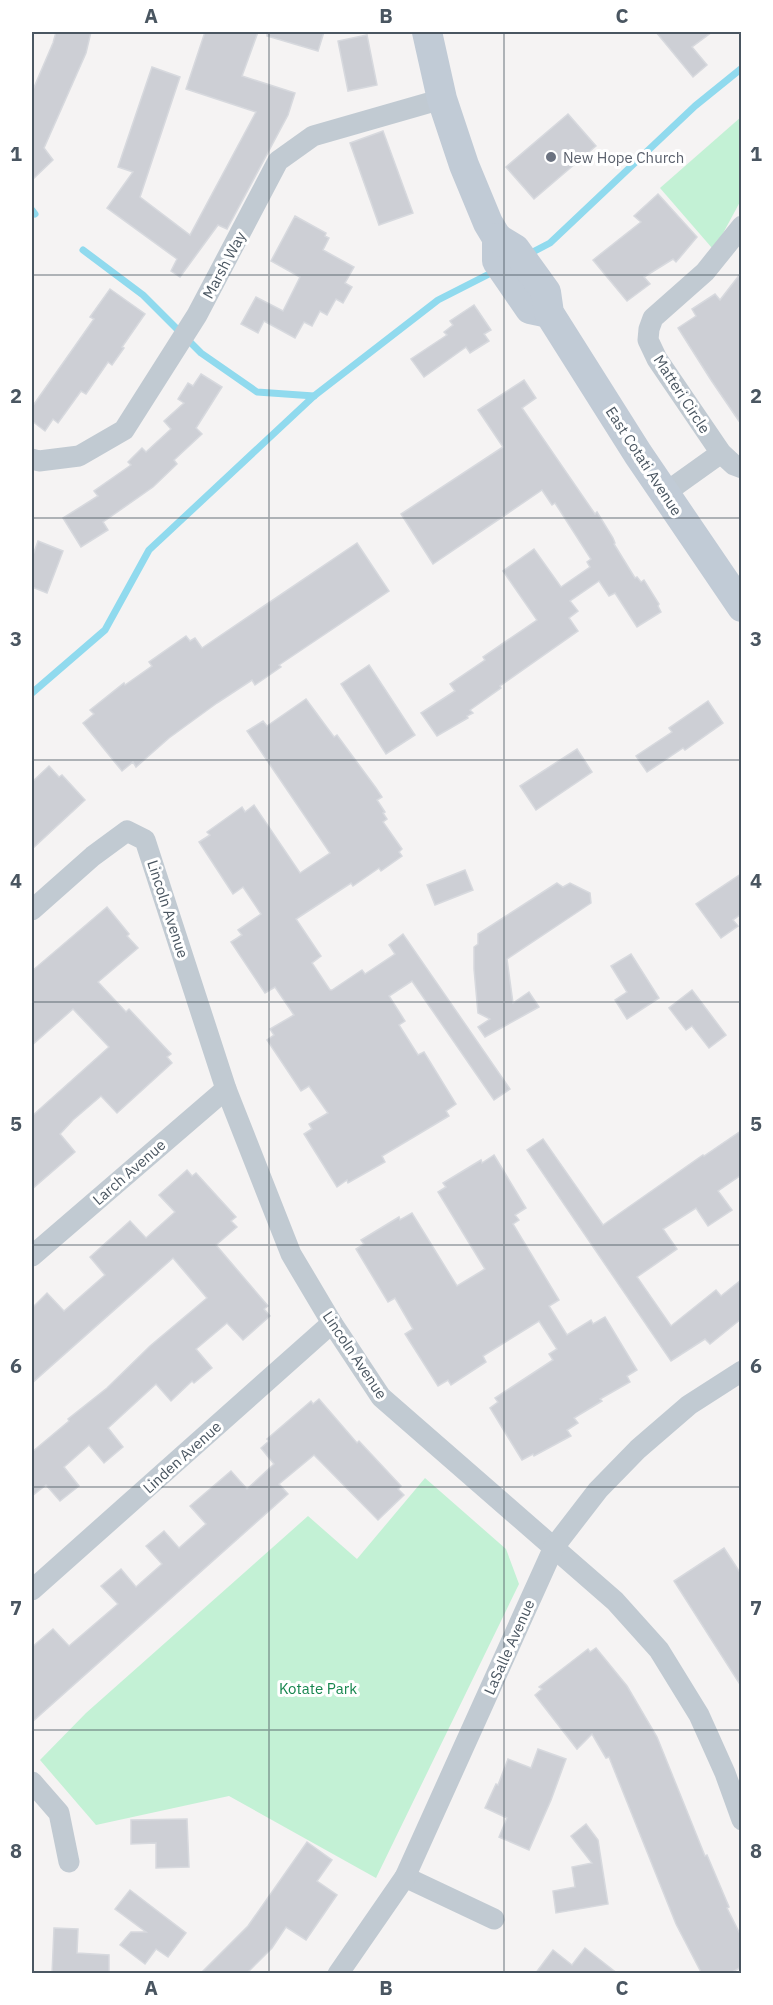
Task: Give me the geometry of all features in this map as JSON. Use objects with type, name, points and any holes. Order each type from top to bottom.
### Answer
[{"type":"main road","name":"East Cotati Avenue","points":[[427,32],[442,99],[464,165],[496,238],[515,249],[519,275],[546,291],[549,314],[664,493],[741,607]]},
{"type":"street","name":"Marsh Way","points":[[32,459],[39,461],[79,456],[124,430],[197,315],[278,161],[313,136],[442,99]]},
{"type":"street","name":"Matteri Circle","points":[[741,226],[705,272],[653,318],[648,340],[657,359],[721,453],[741,468]]},
{"type":"street","points":[[664,493],[721,453]]},
{"type":"street","name":"Lincoln Avenue","points":[[32,910],[93,855],[127,831],[146,840],[226,1089],[291,1254],[332,1323],[381,1397],[615,1601],[659,1650],[699,1715],[725,1773],[741,1820]]},
{"type":"street","name":"Larch Avenue","points":[[32,1256],[226,1089]]},
{"type":"street","name":"Linden Avenue","points":[[32,1590],[332,1323]]},
{"type":"street","name":"LaSalle Avenue","points":[[338,1974],[405,1877],[554,1547],[598,1490],[638,1449],[689,1406],[741,1371]]},
{"type":"street","points":[[32,1782],[59,1813],[69,1862]]},
{"type":"street","points":[[405,1877],[494,1919]]},
{"type":"green space","points":[[741,117],[741,200],[721,237],[712,248],[660,188]]},
{"type":"green space","name":"Kotate Park","points":[[425,1478],[506,1549],[519,1584],[376,1878],[229,1796],[96,1825],[40,1760],[86,1713],[308,1516],[357,1559]]},
{"type":"building","points":[[56,32],[91,32],[86,53],[44,148],[53,160],[32,180],[32,92]]},
{"type":"building","points":[[205,32],[258,32],[242,76],[295,93],[288,115],[227,229],[218,225],[180,277],[171,271],[177,259],[107,208],[133,172],[118,167],[152,67],[180,77],[140,197],[190,235],[256,112],[186,89]]},
{"type":"building","points":[[267,32],[324,32],[318,51],[267,36]]},
{"type":"building","points":[[656,32],[712,32],[692,47],[707,65],[693,77]]},
{"type":"building","points":[[367,35],[377,85],[348,91],[338,41]]},
{"type":"building","name":"New Hope Church","points":[[568,114],[596,146],[534,199],[506,167]]},
{"type":"building","points":[[383,131],[413,213],[379,225],[350,143]]},
{"type":"building","points":[[658,194],[697,237],[676,262],[673,259],[644,277],[650,284],[627,301],[593,260],[641,222],[634,216]]},
{"type":"building","points":[[295,216],[326,233],[325,236],[329,238],[323,250],[354,267],[345,283],[352,287],[343,303],[336,299],[327,315],[320,311],[312,326],[304,322],[295,338],[264,321],[258,333],[241,324],[256,297],[283,311],[300,277],[271,261]]},
{"type":"building","points":[[741,273],[741,424],[678,328],[696,316],[692,309],[715,294],[720,300]]},
{"type":"building","points":[[110,289],[145,314],[112,365],[108,362],[86,394],[81,391],[58,423],[53,419],[45,431],[32,421],[32,407],[94,319],[90,317]]},
{"type":"building","points":[[474,305],[491,330],[484,334],[489,341],[470,353],[466,347],[424,377],[411,359],[447,335],[444,332],[453,325],[450,321]]},
{"type":"building","points":[[201,374],[222,387],[196,428],[202,434],[174,460],[177,464],[153,487],[103,522],[108,530],[81,547],[63,518],[98,496],[94,491],[131,465],[128,462],[142,448],[146,452],[171,429],[164,421],[184,403],[178,399],[188,383],[193,386]]},
{"type":"building","points":[[524,380],[536,398],[522,408],[595,514],[597,512],[635,578],[637,577],[641,582],[644,580],[659,604],[661,612],[637,627],[615,593],[609,596],[599,581],[570,601],[578,611],[569,618],[578,631],[500,686],[501,688],[470,710],[473,713],[467,716],[468,718],[437,736],[421,713],[455,691],[450,684],[485,660],[483,657],[537,620],[503,571],[534,549],[561,587],[590,567],[587,562],[591,559],[555,503],[552,505],[542,490],[433,564],[401,514],[503,447],[478,410]]},
{"type":"building","points":[[38,541],[63,551],[47,593],[32,587],[32,558]]},
{"type":"building","points":[[357,543],[389,591],[279,665],[281,667],[255,685],[252,680],[217,703],[169,738],[136,767],[133,762],[122,771],[83,723],[94,714],[90,710],[124,683],[125,685],[152,666],[149,662],[186,636],[190,641],[195,638],[202,648]]},
{"type":"building","points":[[369,665],[415,735],[386,754],[341,684]]},
{"type":"building","points":[[306,699],[334,737],[337,735],[382,797],[377,800],[387,819],[383,822],[402,849],[399,852],[402,856],[381,871],[379,868],[353,886],[351,883],[296,919],[321,956],[312,963],[332,990],[362,970],[365,974],[395,954],[389,945],[403,934],[510,1089],[494,1100],[412,981],[389,996],[405,1021],[399,1025],[418,1055],[424,1052],[456,1104],[446,1111],[449,1116],[382,1156],[385,1162],[337,1187],[304,1134],[312,1129],[309,1124],[328,1113],[309,1086],[301,1091],[267,1040],[274,1035],[270,1029],[294,1015],[275,987],[265,993],[231,942],[242,935],[238,930],[261,914],[243,887],[233,894],[199,842],[210,835],[207,832],[242,807],[245,812],[254,805],[300,873],[330,853],[247,731],[263,721],[267,726]]},
{"type":"building","points":[[708,701],[723,723],[685,750],[683,748],[647,772],[636,756],[672,732],[669,728]]},
{"type":"building","points":[[577,749],[592,772],[536,810],[520,786]]},
{"type":"building","points":[[49,766],[59,777],[62,775],[85,800],[32,849],[32,782]]},
{"type":"building","points":[[465,870],[473,890],[435,905],[427,885]]},
{"type":"building","points":[[741,874],[741,914],[733,920],[738,926],[721,938],[696,904]]},
{"type":"building","points":[[557,883],[563,887],[570,883],[590,893],[591,903],[507,959],[513,1003],[529,992],[539,1007],[485,1037],[478,1027],[490,1019],[478,1013],[474,969],[474,947],[478,944],[478,934]]},
{"type":"building","points":[[107,907],[138,948],[98,982],[126,1012],[129,1009],[171,1054],[167,1057],[172,1063],[117,1113],[101,1096],[73,1120],[60,1134],[75,1152],[32,1189],[32,1116],[109,1047],[73,1009],[32,1045],[32,971]]},
{"type":"building","points":[[631,954],[659,998],[627,1019],[615,1000],[627,992],[611,966]]},
{"type":"building","points":[[692,990],[726,1035],[709,1048],[692,1026],[686,1030],[669,1008]]},
{"type":"building","points":[[741,1131],[741,1175],[718,1191],[732,1210],[708,1226],[696,1208],[663,1229],[677,1249],[637,1277],[671,1326],[716,1290],[721,1296],[741,1280],[741,1319],[710,1344],[705,1339],[671,1361],[527,1150],[543,1139],[603,1225]]},
{"type":"building","points":[[494,1155],[526,1208],[515,1215],[519,1220],[513,1224],[559,1300],[549,1306],[567,1335],[591,1320],[593,1324],[605,1317],[637,1370],[627,1376],[630,1382],[600,1399],[602,1401],[574,1418],[578,1423],[567,1430],[571,1436],[522,1460],[490,1408],[498,1402],[495,1398],[553,1360],[549,1354],[557,1349],[539,1321],[483,1356],[486,1362],[451,1385],[448,1380],[438,1386],[405,1334],[413,1329],[395,1298],[388,1302],[356,1249],[364,1244],[361,1240],[399,1217],[400,1220],[412,1213],[457,1286],[485,1269],[438,1192],[446,1187],[443,1183],[481,1160],[482,1163]]},
{"type":"building","points":[[187,1170],[192,1176],[196,1173],[236,1217],[231,1221],[237,1227],[216,1245],[268,1306],[264,1309],[270,1316],[243,1340],[227,1323],[196,1349],[212,1368],[194,1383],[192,1381],[171,1401],[156,1384],[108,1428],[123,1447],[104,1463],[89,1445],[64,1467],[79,1486],[60,1501],[46,1485],[32,1496],[32,1452],[207,1298],[173,1258],[32,1383],[32,1308],[47,1293],[64,1311],[105,1275],[90,1257],[130,1221],[146,1238],[175,1212],[159,1195]]},
{"type":"building","points":[[319,1399],[357,1443],[359,1441],[401,1486],[398,1489],[404,1495],[378,1520],[314,1455],[279,1484],[288,1494],[32,1722],[32,1647],[53,1629],[69,1646],[118,1604],[101,1586],[121,1569],[136,1587],[162,1564],[146,1546],[164,1531],[179,1548],[206,1524],[190,1506],[231,1471],[247,1489],[274,1464],[261,1448],[269,1441],[267,1439],[311,1401],[313,1404]]},
{"type":"building","points":[[724,1548],[741,1574],[741,1686],[674,1581]]},
{"type":"building","points":[[596,1648],[627,1686],[657,1737],[705,1856],[707,1855],[729,1907],[727,1908],[741,1936],[741,1967],[729,1974],[702,1974],[676,1924],[609,1757],[606,1758],[592,1734],[577,1749],[535,1695],[542,1689],[539,1687],[588,1649],[590,1652]]},
{"type":"building","points":[[538,1749],[566,1759],[529,1850],[499,1837],[507,1818],[485,1808],[496,1784],[498,1785],[508,1759],[531,1768]]},
{"type":"building","points":[[187,1819],[189,1867],[156,1868],[156,1843],[131,1844],[131,1820]]},
{"type":"building","points":[[586,1824],[598,1840],[608,1904],[556,1913],[553,1891],[575,1887],[572,1867],[592,1863],[571,1836]]},
{"type":"building","points":[[307,1842],[332,1860],[317,1881],[337,1895],[306,1940],[286,1927],[272,1948],[246,1974],[200,1974],[248,1926]]},
{"type":"building","points":[[130,1890],[186,1933],[168,1957],[156,1949],[145,1964],[120,1945],[131,1932],[146,1932],[115,1909]]},
{"type":"building","points":[[54,1928],[78,1929],[77,1953],[109,1955],[109,1974],[52,1974]]},
{"type":"building","points":[[585,1948],[618,1974],[535,1974],[553,1950],[572,1965]]},
{"type":"waterway","points":[[527,255],[550,243],[695,106],[742,68]]},
{"type":"waterway","points":[[32,210],[35,214]]},
{"type":"waterway","points":[[83,250],[143,295],[201,353],[257,392],[314,396]]},
{"type":"waterway","points":[[32,693],[105,630],[149,550],[314,396],[438,300],[495,271]]},
{"type":"place","name":"New Hope Church","points":[[551,157]]}]
